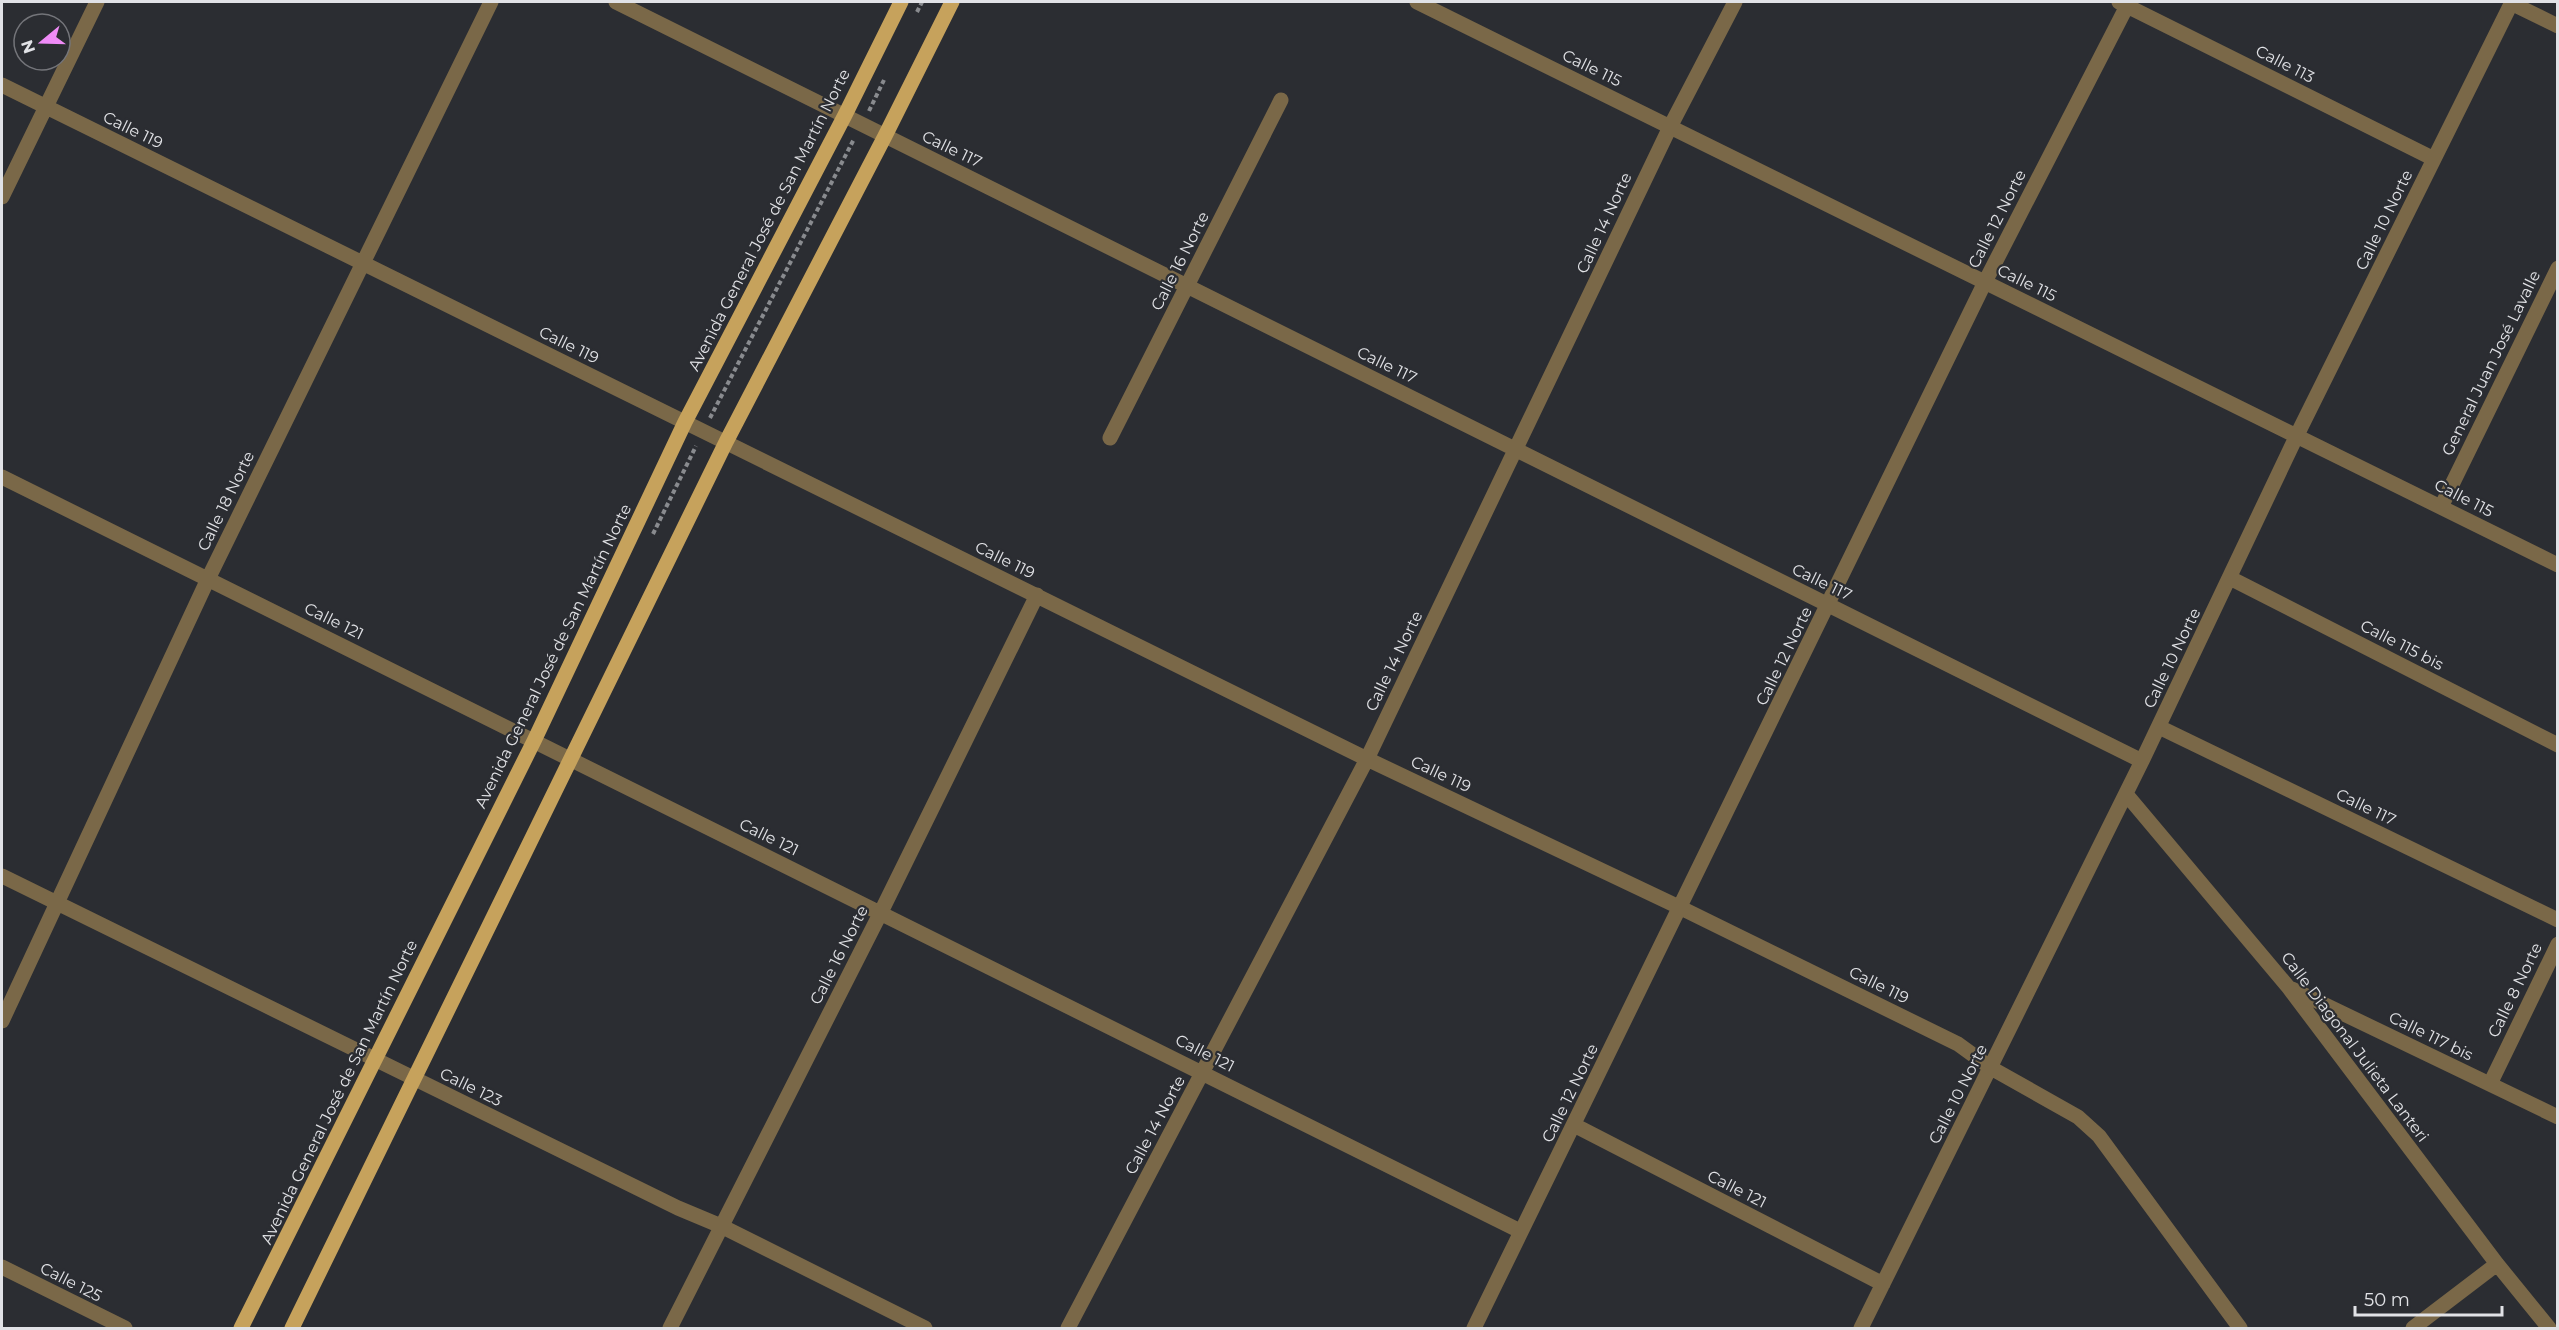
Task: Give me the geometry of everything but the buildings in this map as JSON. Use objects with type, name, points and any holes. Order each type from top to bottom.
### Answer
[{"type":"main road","name":"Avenida General José de San Martín Norte","points":[[241,1329],[534,741],[685,422],[845,115],[901,2]]},
{"type":"main road","points":[[292,1329],[726,442],[952,2]]},
{"type":"street","points":[[2,197],[97,2]]},
{"type":"street","name":"Calle 18 Norte","points":[[2,1021],[55,903],[208,579],[491,2]]},
{"type":"street","name":"Calle 117","points":[[616,2],[2142,761]]},
{"type":"street","name":"Calle 115","points":[[1417,2],[2558,565]]},
{"type":"street","name":"Calle 14 Norte","points":[[1068,1329],[1367,759],[1670,127],[1735,2]]},
{"type":"street","points":[[2512,2],[2558,27]]},
{"type":"street","name":"Calle 10 Norte","points":[[1861,1329],[2159,727],[2298,435],[2512,2]]},
{"type":"street","name":"Calle 113","points":[[2125,3],[2434,159]]},
{"type":"street","name":"Calle 12 Norte","points":[[1474,1329],[1985,282],[2125,3]]},
{"type":"street","name":"Calle 119","points":[[2,85],[1367,759],[1681,908],[1958,1044],[1991,1068],[2078,1117],[2099,1136],[2240,1329]]},
{"type":"street","name":"Calle 16 Norte","points":[[1110,438],[1281,100]]},
{"type":"street","name":"General Juan José Lavalle","points":[[2441,507],[2558,268]]},
{"type":"street","name":"Calle 121","points":[[2,477],[1520,1231]]},
{"type":"street","name":"Calle 115 bis","points":[[2230,578],[2558,745]]},
{"type":"street","name":"Calle 16 Norte","points":[[670,1329],[881,912],[1037,595]]},
{"type":"street","name":"Calle 117","points":[[2159,727],[2558,920]]},
{"type":"street","name":"Calle Diagonal Julieta Lanteri","points":[[2126,794],[2289,988],[2497,1264],[2551,1324]]},
{"type":"street","name":"Calle 123","points":[[2,876],[678,1208],[722,1226],[925,1329]]},
{"type":"street","name":"Calle 8 Norte","points":[[2490,1084],[2558,944]]},
{"type":"street","name":"Calle 117 bis","points":[[2289,988],[2558,1117]]},
{"type":"street","name":"Calle 121","points":[[1574,1125],[1883,1284]]},
{"type":"street","points":[[2413,1329],[2497,1264]]},
{"type":"street","name":"Calle 125","points":[[2,1267],[125,1329]]}]
